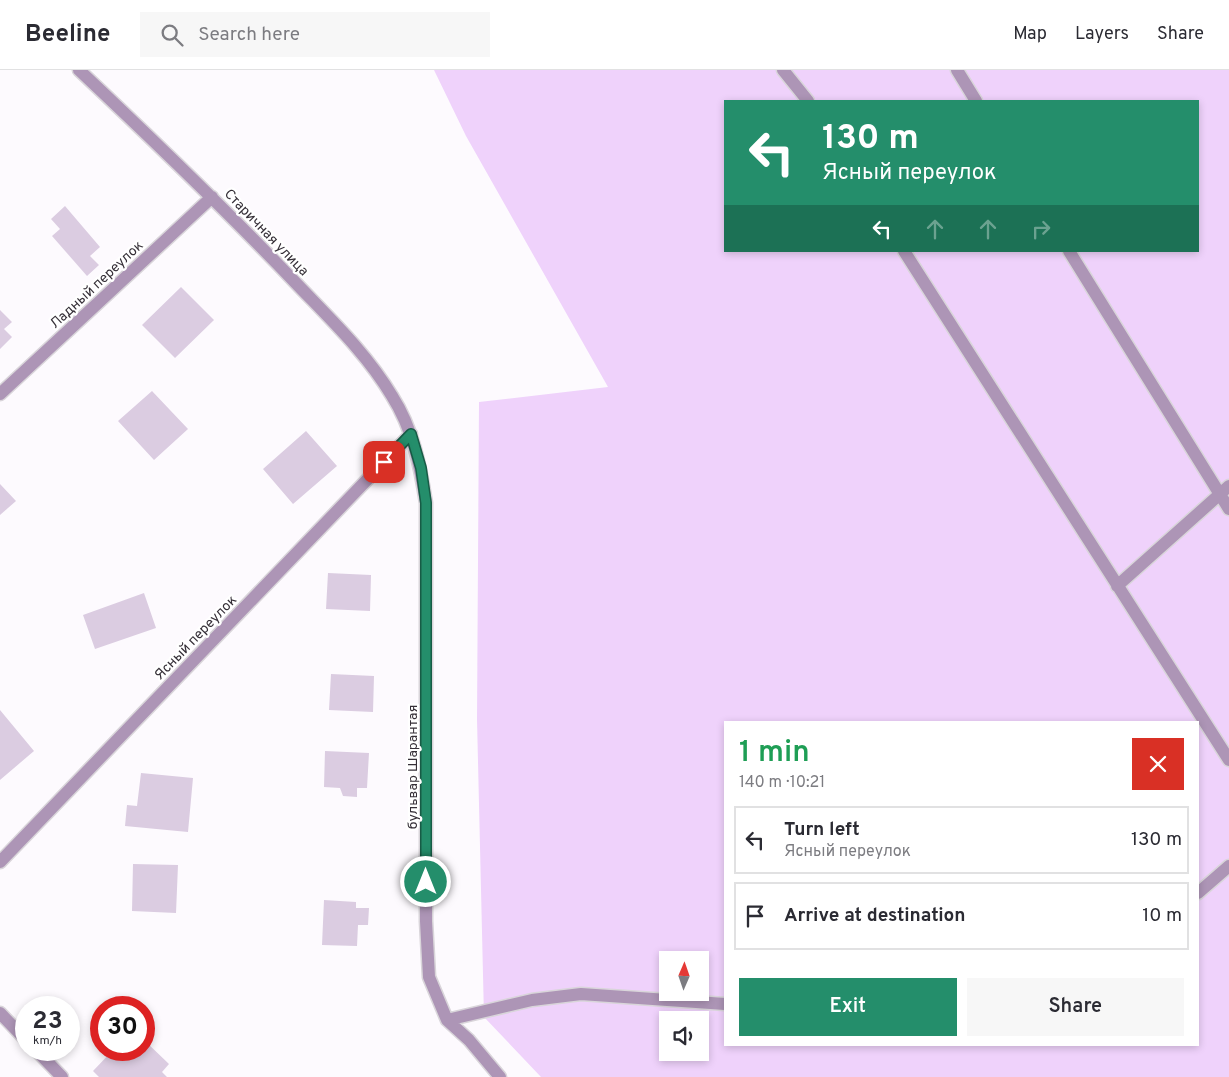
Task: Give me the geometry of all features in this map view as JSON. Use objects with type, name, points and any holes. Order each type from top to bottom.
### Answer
[{"type":"street","name":"Старичная улица","points":[[79,70],[212,196],[367,360],[393,396],[411,434]]},
{"type":"street","points":[[783,70],[807,100]]},
{"type":"street","points":[[957,70],[975,100]]},
{"type":"street","name":"Ладный переулок","points":[[0,394],[212,196]]},
{"type":"street","points":[[905,252],[1229,760]]},
{"type":"street","points":[[1070,252],[1229,510]]},
{"type":"street","name":"Ясный переулок","points":[[0,862],[411,434]]},
{"type":"street","name":"бульвар Шарантая","points":[[411,434],[421,468],[426,503],[426,921],[428,977],[448,1020],[469,1040],[500,1077]]},
{"type":"street","points":[[1117,586],[1229,486]]},
{"type":"street","points":[[1199,892],[1229,866]]},
{"type":"street","points":[[448,1020],[532,1000],[581,994],[724,1004]]},
{"type":"street","points":[[0,1013],[15,1029]]},
{"type":"street","points":[[47,1061],[62,1077]]},
{"type":"shaded area","points":[[434,70],[1229,70],[1229,1077],[541,1077],[484,1017],[477,719],[479,402],[608,387],[466,136]]},
{"type":"building","points":[[65,206],[100,247],[90,256],[99,265],[87,276],[52,236],[60,229],[51,219]]},
{"type":"building","points":[[181,287],[214,320],[175,358],[142,325]]},
{"type":"building","points":[[0,310],[12,322],[4,329],[12,337],[0,349]]},
{"type":"building","points":[[152,391],[188,429],[154,460],[118,421]]},
{"type":"building","points":[[306,431],[337,466],[293,504],[263,469]]},
{"type":"building","points":[[0,484],[16,501],[0,515]]},
{"type":"building","points":[[328,573],[371,575],[370,611],[326,609]]},
{"type":"building","points":[[144,593],[156,628],[95,649],[83,615]]},
{"type":"building","points":[[331,674],[374,676],[373,712],[329,710]]},
{"type":"building","points":[[0,710],[34,751],[0,780]]},
{"type":"building","points":[[325,751],[369,753],[367,788],[357,788],[357,797],[343,796],[340,788],[324,787]]},
{"type":"building","points":[[141,773],[193,778],[188,832],[125,826],[127,805],[137,806]]},
{"type":"building","points":[[133,864],[178,865],[176,913],[132,911]]},
{"type":"building","points":[[324,900],[356,902],[356,908],[369,908],[368,925],[358,925],[357,946],[322,945]]},
{"type":"building","points":[[155,1051],[169,1064],[162,1072],[167,1077],[99,1077],[93,1071],[103,1061],[155,1061]]},
{"type":"route","points":[[384,462],[411,434],[421,468],[426,503],[426,882]]}]
